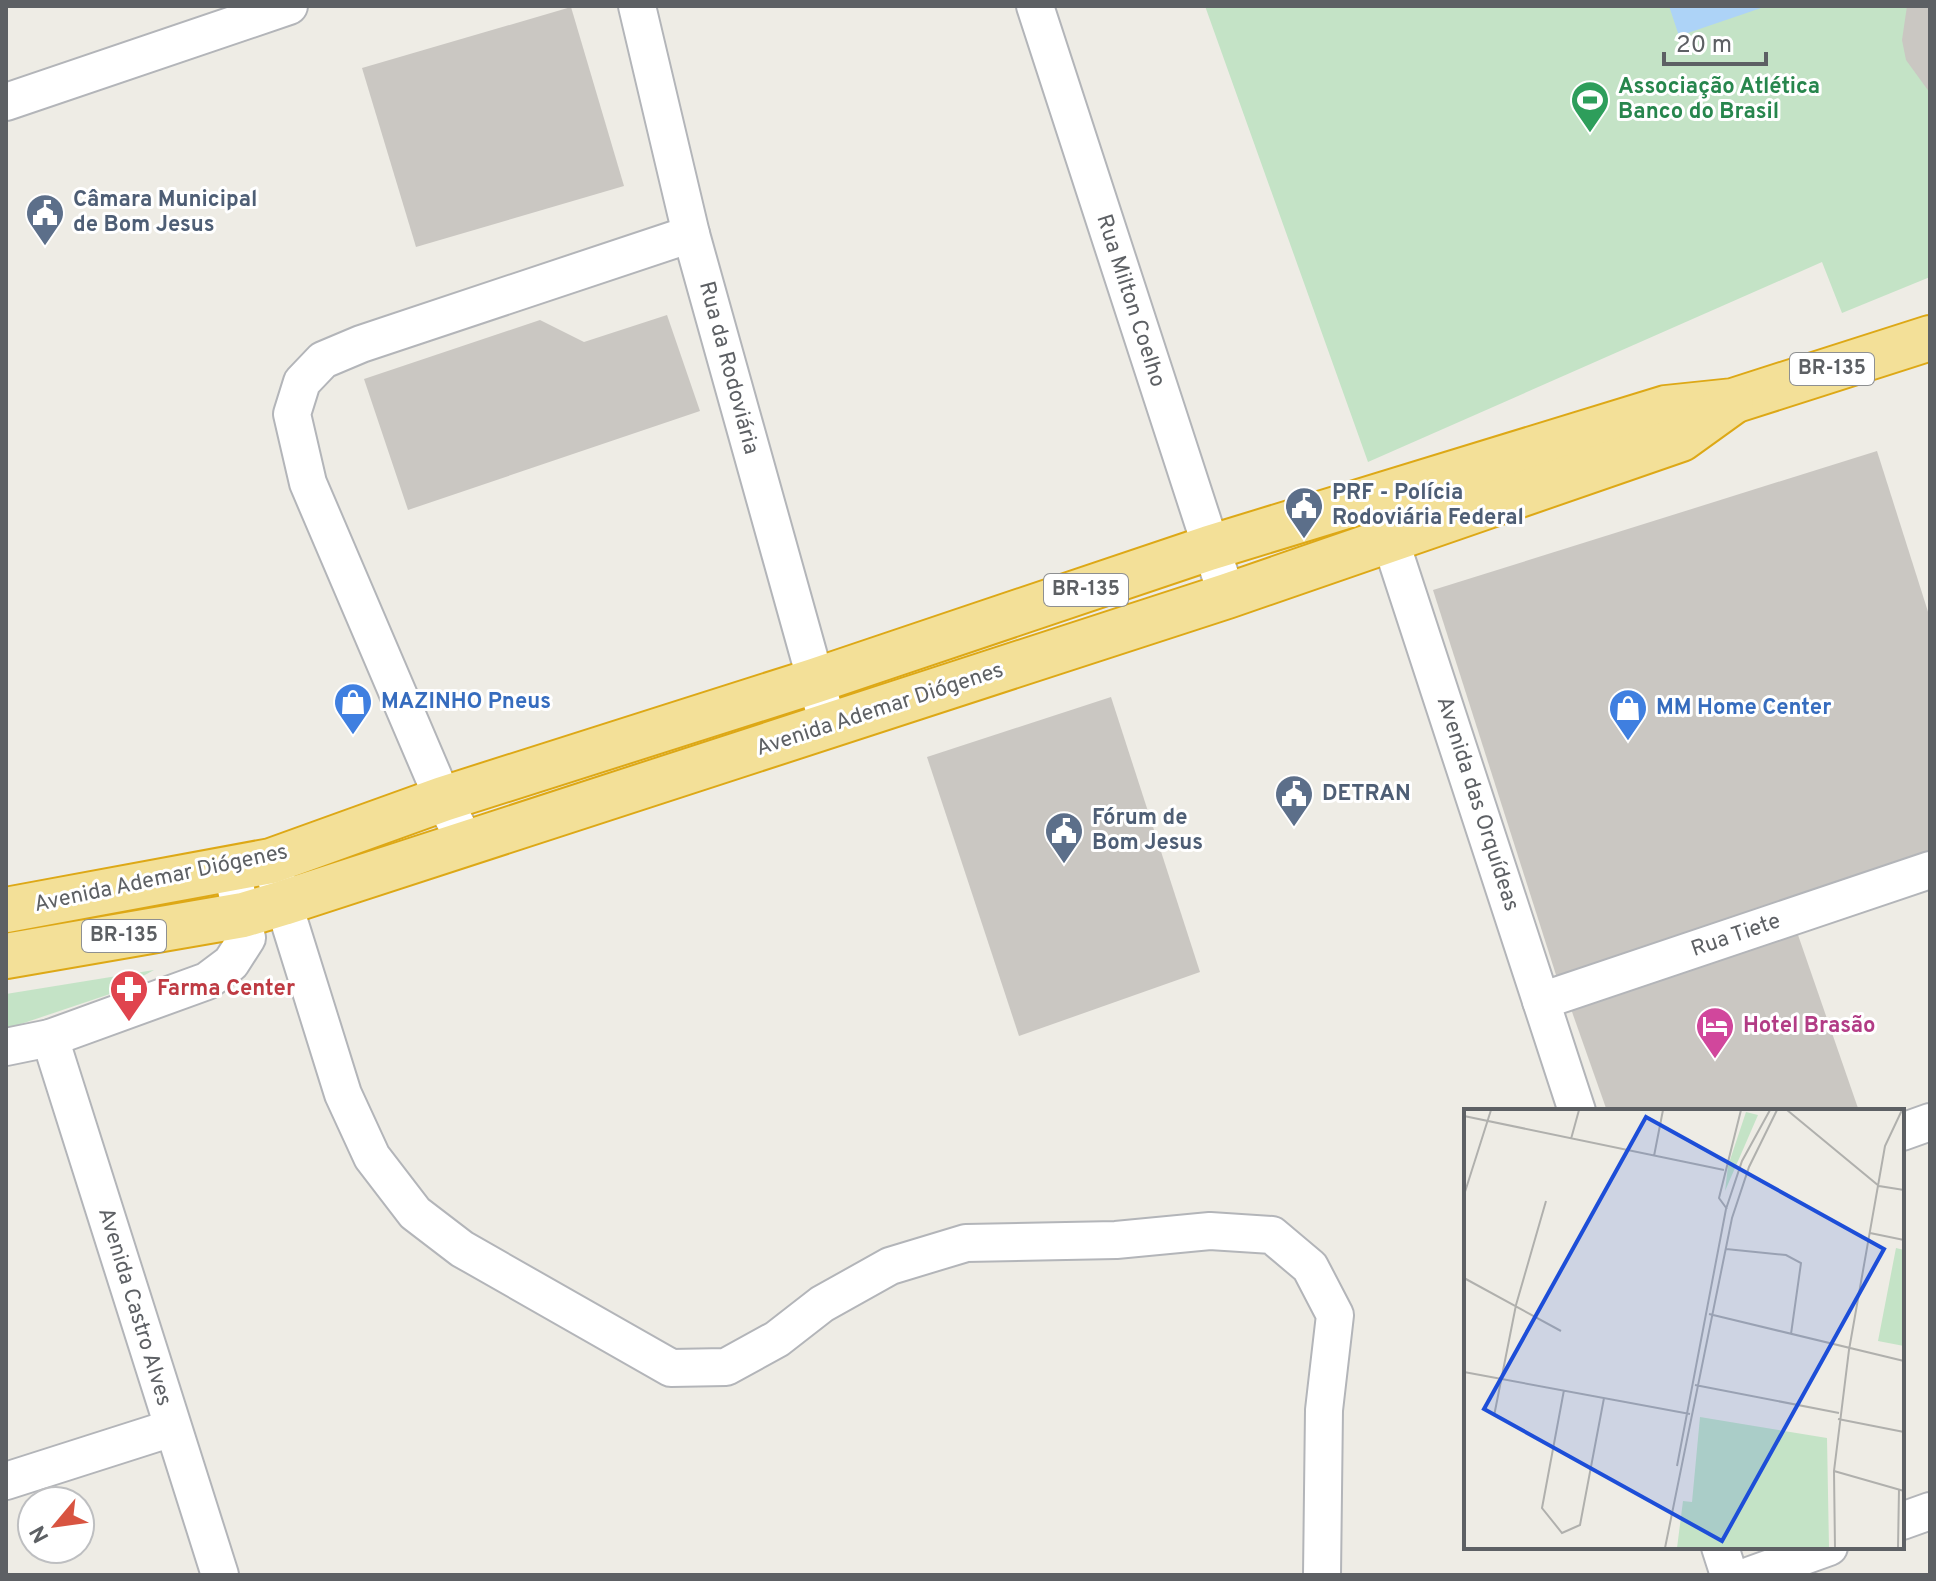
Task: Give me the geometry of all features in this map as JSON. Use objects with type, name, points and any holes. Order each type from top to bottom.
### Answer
[{"type":"highway","name":"Avenida Ademar Diógenes","points":[[6,910],[251,864],[443,799],[814,681],[1209,548],[1666,408],[1733,401],[1930,338]]},
{"type":"highway","name":"Avenida Ademar Diógenes","points":[[6,956],[263,909],[829,728],[1227,596],[1681,439],[1733,401]]},
{"type":"street","points":[[6,102],[289,6]]},
{"type":"street","name":"Rua da Rodoviária","points":[[637,6],[691,234],[829,728]]},
{"type":"street","name":"Rua Milton Coelho","points":[[1035,6],[1227,596]]},
{"type":"street","points":[[466,843],[443,799],[308,483],[292,414],[302,382],[323,360],[361,344],[691,234]]},
{"type":"street","name":"Avenida das Orquídeas","points":[[1375,498],[1576,1109]]},
{"type":"street","points":[[251,864],[263,909],[372,1157],[415,1213],[462,1249],[671,1368],[726,1367],[777,1339],[822,1304],[890,1266],[966,1243],[1116,1240],[1210,1231],[1272,1235],[1310,1267],[1335,1315],[1324,1410],[1322,1575]]},
{"type":"street","name":"Rua Tiete","points":[[1541,1001],[1930,870]]},
{"type":"street","points":[[6,1047],[50,1038],[207,981],[231,963],[263,909]]},
{"type":"street","name":"Avenida Castro Alves","points":[[50,1038],[220,1575]]},
{"type":"street","points":[[1904,1131],[1930,1122]]},
{"type":"street","points":[[6,1481],[172,1428]]},
{"type":"street","points":[[1904,1520],[1930,1511]]},
{"type":"street","points":[[1721,1549],[1729,1575]]},
{"type":"street","points":[[1751,1575],[1823,1549]]},
{"type":"green space","name":"Associação Atlética Banco do Brasil","points":[[1205,6],[1930,6],[1930,277],[1842,313],[1822,262],[1368,462]]},
{"type":"green space","points":[[154,970],[110,994],[6,1029],[6,994]]},
{"type":"water","points":[[1669,6],[1767,6],[1679,36]]},
{"type":"building","points":[[1907,6],[1930,6],[1930,93],[1906,60],[1902,40]]},
{"type":"building","points":[[571,7],[624,186],[416,247],[362,68]]},
{"type":"building","points":[[667,315],[700,411],[408,510],[364,379],[540,320],[584,342]]},
{"type":"building","name":"MM Home Center","points":[[1877,451],[1930,618],[1930,858],[1557,978],[1433,590]]},
{"type":"building","name":"Fórum de Bom Jesus","points":[[1111,697],[1200,972],[1019,1036],[927,757]]},
{"type":"building","name":"Hotel Brasão","points":[[1797,932],[1858,1109],[1606,1109],[1571,1009]]},
{"type":"place","name":"Associação Atlética Banco do Brasil","points":[[1590,134]]},
{"type":"place","name":"Câmara Municipal de Bom Jesus","points":[[45,247]]},
{"type":"place","name":"PRF - Polícia Rodoviária Federal","points":[[1304,540]]},
{"type":"place","name":"MAZINHO Pneus","points":[[353,736]]},
{"type":"place","name":"MM Home Center","points":[[1628,742]]},
{"type":"place","name":"DETRAN","points":[[1294,828]]},
{"type":"place","name":"Fórum de Bom Jesus","points":[[1064,865]]},
{"type":"place","name":"Farma Center","points":[[129,1023]]},
{"type":"place","name":"Hotel Brasão","points":[[1715,1060]]}]
